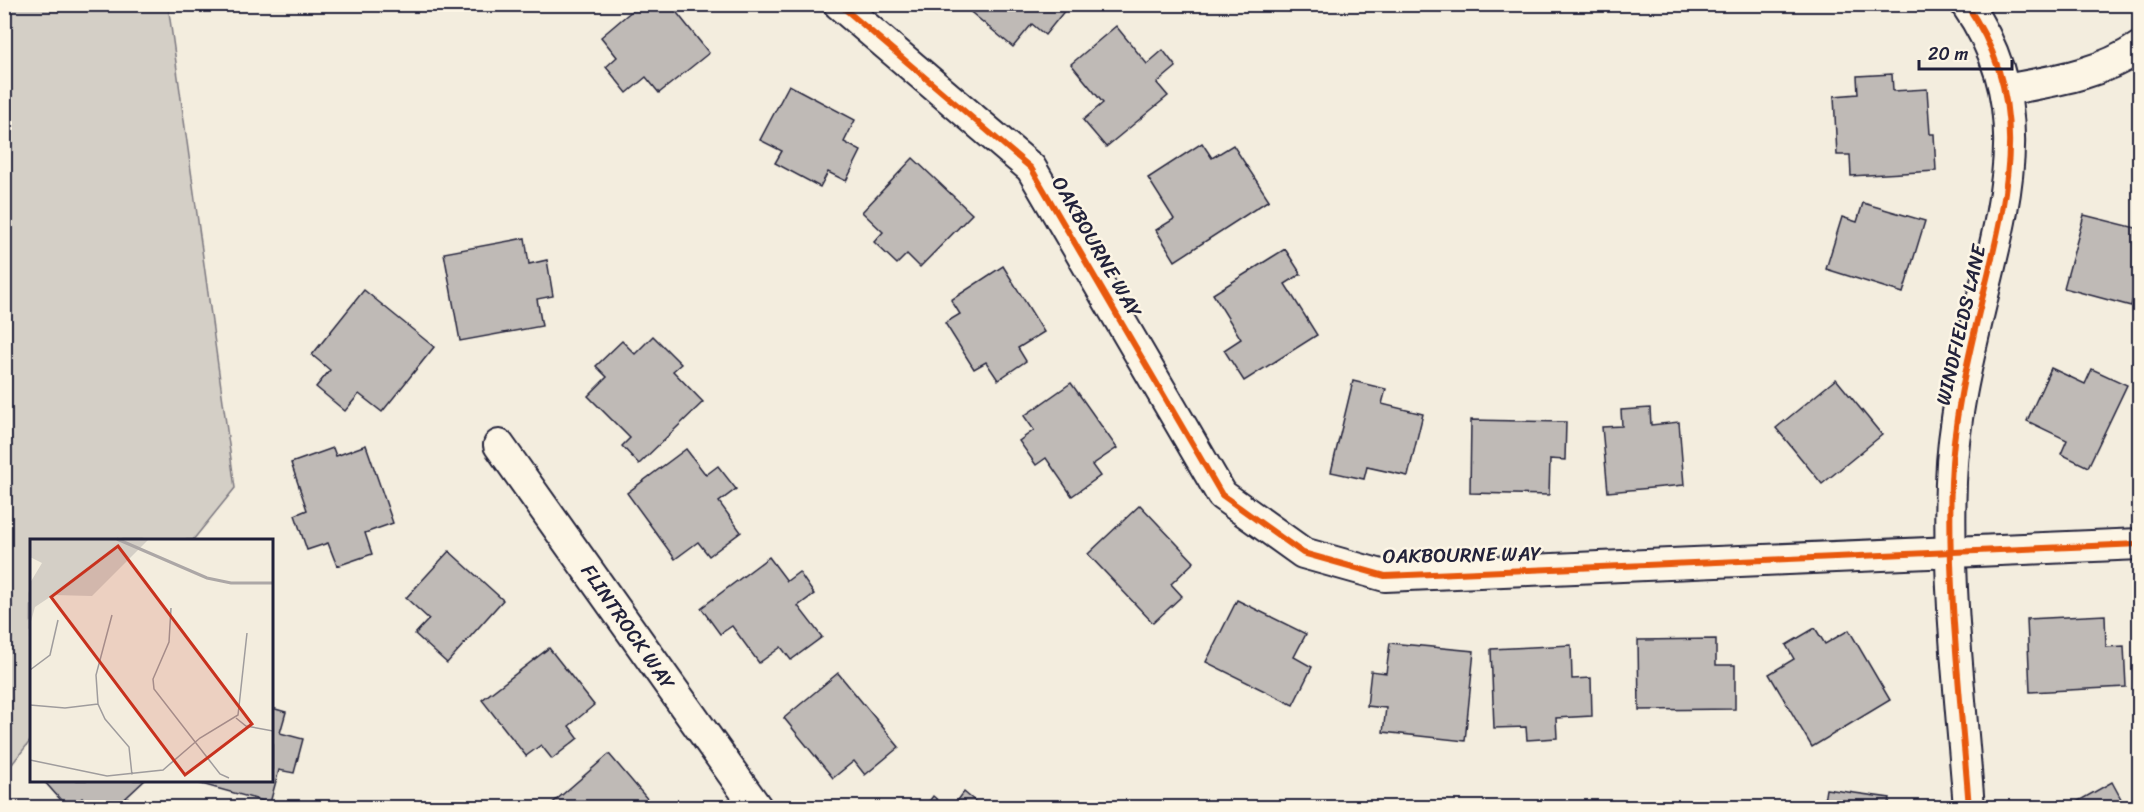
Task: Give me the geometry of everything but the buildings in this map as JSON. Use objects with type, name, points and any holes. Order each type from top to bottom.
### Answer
[{"type":"street","name":"OAKBOURNE WAY","points":[[839,4],[1031,168],[1222,495],[1303,553],[1384,576],[2139,544]]},
{"type":"street","name":"WINDFIELDS LANE","points":[[1966,4],[1993,52],[2005,90],[2009,122],[2009,166],[1999,233],[1956,421],[1951,481],[1950,552],[1969,807]]},
{"type":"street","points":[[2005,90],[2076,77],[2126,57],[2139,47]]},
{"type":"street","name":"FLINTROCK WAY","points":[[499,446],[758,807]]},
{"type":"shaded area","points":[[5,4],[168,5],[235,488],[194,539],[30,539],[30,741],[5,773]]},
{"type":"cycle path","points":[[839,4],[1031,168],[1222,495],[1303,553],[1385,576],[2140,544]]},
{"type":"cycle path","points":[[1966,4],[1987,39],[2000,74],[2007,109],[2009,144],[2007,180],[2001,216],[1963,386],[1952,458],[1951,563],[1969,808]]}]
